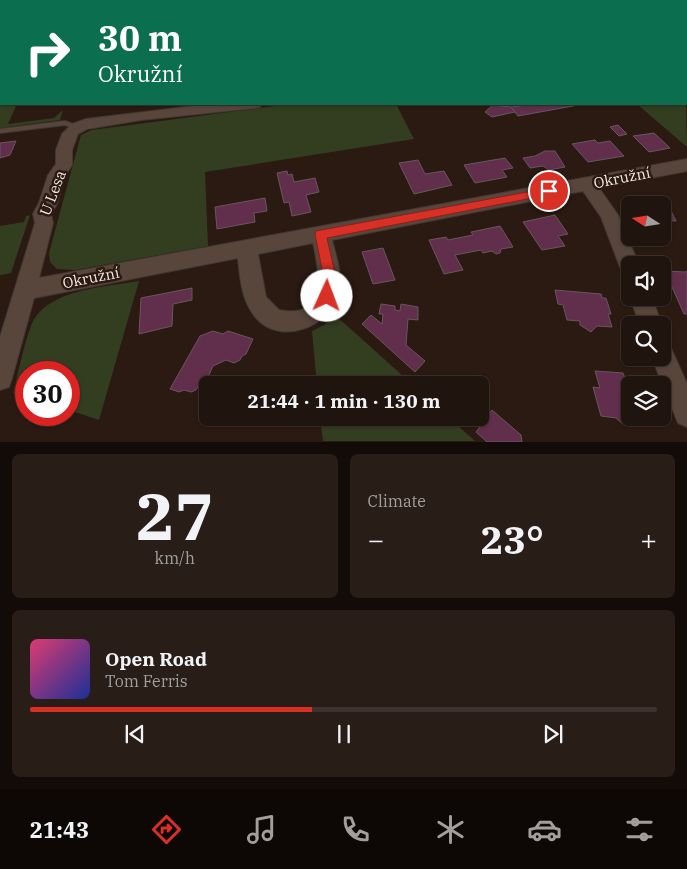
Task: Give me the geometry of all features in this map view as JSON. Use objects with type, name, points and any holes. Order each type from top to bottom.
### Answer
[{"type":"street","points":[[78,127],[114,119],[179,110],[242,105]]},
{"type":"street","name":"U Lesa","points":[[25,290],[44,223],[42,214],[48,204],[57,176],[64,165],[62,156],[70,133],[78,127]]},
{"type":"street","name":"Okružní","points":[[25,290],[687,165]]},
{"type":"street","points":[[587,184],[609,215],[625,256]]},
{"type":"street","points":[[247,248],[256,297],[262,309],[278,319],[299,320],[314,314],[324,303],[327,296],[328,269],[320,234]]},
{"type":"street","points":[[0,378],[25,290]]},
{"type":"street","points":[[667,366],[687,414]]},
{"type":"lane","points":[[0,131],[65,123],[78,127]]},
{"type":"green space","points":[[0,105],[17,105],[8,124],[54,118],[63,110],[60,120],[0,128]]},
{"type":"green space","points":[[282,105],[397,105],[414,139],[205,172],[208,246],[75,270],[57,269],[50,262],[49,253],[81,135],[92,130]]},
{"type":"green space","points":[[638,105],[686,105],[687,147]]},
{"type":"green space","points":[[30,215],[11,273],[0,275],[0,226],[24,222],[26,216]]},
{"type":"green space","points":[[139,281],[99,420],[80,414],[80,361],[21,361],[28,334],[38,314],[49,304],[63,297],[94,288]]},
{"type":"green space","points":[[335,315],[403,376],[316,376],[312,331],[324,325]]},
{"type":"green space","points":[[321,426],[458,426],[475,441],[323,441]]},
{"type":"building","points":[[493,105],[511,107],[515,112],[492,117],[485,112]]},
{"type":"building","points":[[528,105],[578,105],[518,116],[511,107]]},
{"type":"building","points":[[618,125],[627,134],[619,136],[610,127]]},
{"type":"building","points":[[654,133],[670,148],[649,152],[633,136]]},
{"type":"building","points":[[595,140],[598,143],[610,141],[624,156],[588,162],[572,144]]},
{"type":"building","points":[[16,141],[10,155],[0,158],[0,143]]},
{"type":"building","points":[[545,151],[555,151],[565,167],[549,170],[543,166],[530,168],[523,158],[535,156]]},
{"type":"building","points":[[505,158],[513,168],[502,170],[507,177],[475,183],[464,165]]},
{"type":"building","points":[[418,160],[425,174],[444,171],[452,185],[414,194],[399,163]]},
{"type":"building","points":[[287,171],[288,175],[292,174],[294,182],[315,178],[319,192],[306,195],[311,212],[292,216],[289,202],[284,203],[277,173]]},
{"type":"building","points":[[265,198],[267,211],[254,213],[255,222],[217,229],[215,207]]},
{"type":"building","points":[[671,211],[676,221],[671,221]]},
{"type":"building","points":[[555,215],[568,234],[558,236],[565,246],[542,250],[523,222]]},
{"type":"building","points":[[500,226],[513,247],[501,249],[500,253],[496,254],[492,251],[483,253],[481,250],[455,255],[463,270],[444,274],[429,240],[446,237],[448,240],[473,235],[471,232]]},
{"type":"building","points":[[383,248],[395,280],[373,284],[362,252]]},
{"type":"building","points":[[671,271],[687,271],[687,314],[684,314],[671,285]]},
{"type":"building","points":[[192,288],[192,300],[173,304],[172,326],[139,334],[141,298]]},
{"type":"building","points":[[555,290],[601,294],[602,298],[606,298],[611,314],[608,314],[612,327],[597,326],[591,332],[580,325],[580,321],[567,320],[563,305],[558,304]]},
{"type":"building","points":[[381,304],[395,306],[395,310],[400,311],[401,304],[418,307],[418,320],[408,319],[406,345],[425,361],[415,372],[362,324],[371,315],[382,324],[383,314],[379,314]]},
{"type":"building","points":[[213,331],[223,334],[228,331],[253,339],[246,354],[240,360],[234,363],[226,360],[213,366],[208,376],[199,376],[199,384],[196,390],[179,392],[170,389],[200,336]]},
{"type":"building","points":[[595,371],[623,373],[624,376],[621,376],[621,422],[616,418],[601,416],[593,387],[600,388]]},
{"type":"building","points":[[492,410],[521,435],[522,442],[487,442],[476,432],[480,426],[489,426],[489,414]]},
{"type":"route","points":[[327,296],[329,290],[328,269],[320,234],[549,191]]}]
